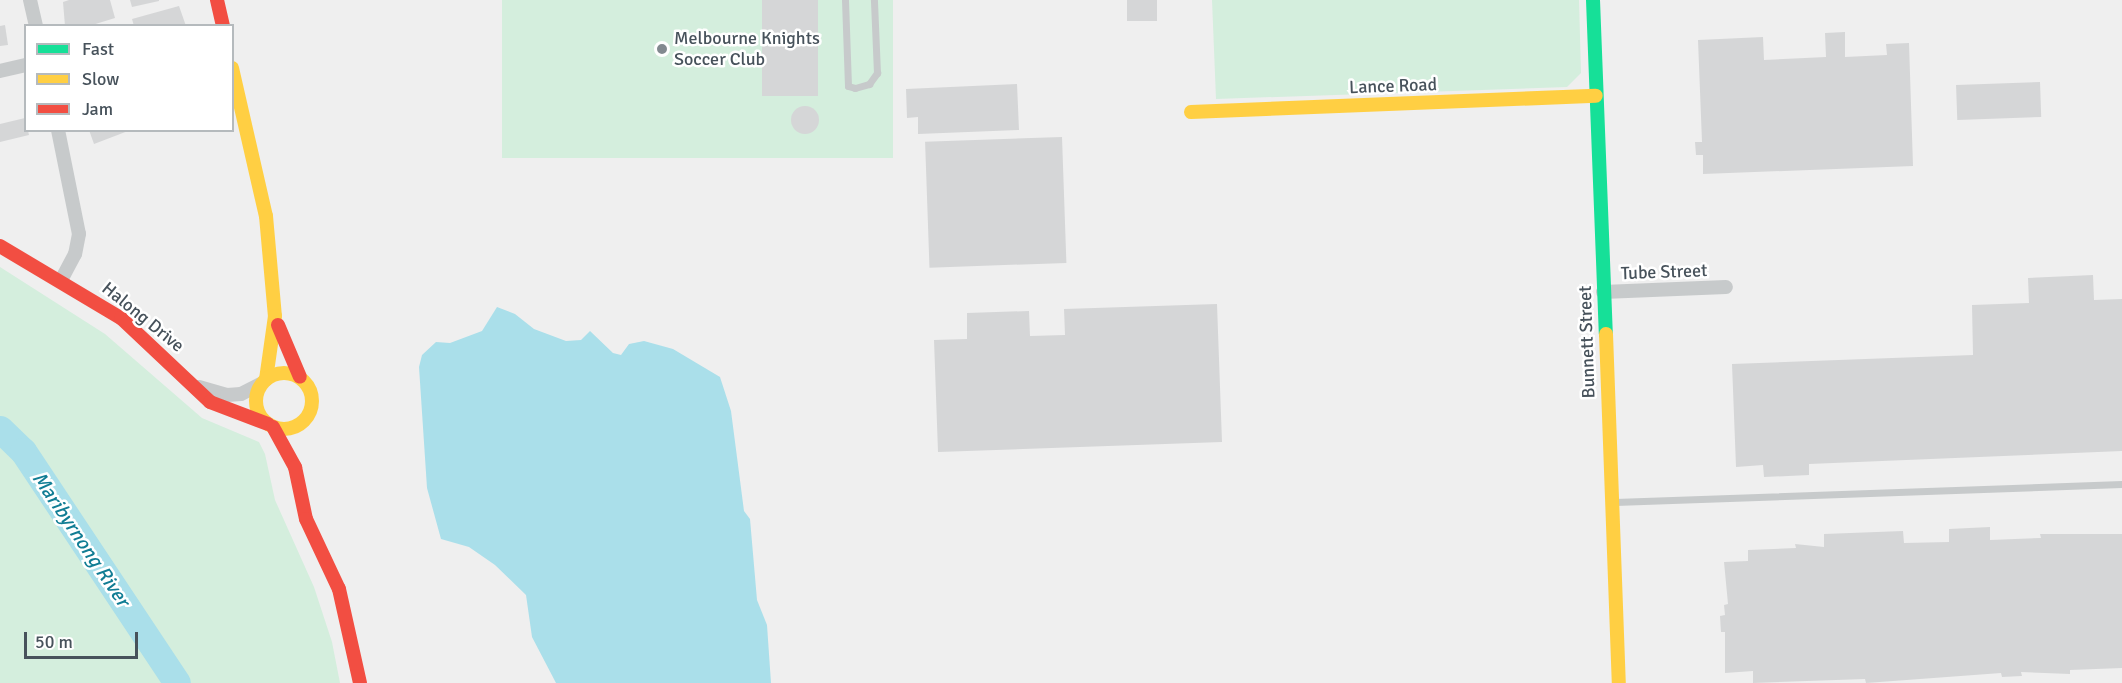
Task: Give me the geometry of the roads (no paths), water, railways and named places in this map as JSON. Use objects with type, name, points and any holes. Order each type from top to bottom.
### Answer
[{"type":"street","points":[[30,0],[36,24]]},
{"type":"street","points":[[217,0],[223,24]]},
{"type":"street","name":"Bunnett Street","points":[[1593,0],[1619,683]]},
{"type":"street","points":[[0,71],[24,65]]},
{"type":"street","points":[[234,76],[265,208],[275,316],[263,381],[256,405],[295,467],[306,519],[339,589],[360,683]]},
{"type":"street","name":"Lance Road","points":[[1191,112],[1596,96]]},
{"type":"street","points":[[58,132],[79,234],[75,254],[61,280]]},
{"type":"street","name":"Halong Drive","points":[[0,246],[61,280],[121,318],[197,387],[210,402],[270,426]]},
{"type":"street","name":"Tube Street","points":[[1603,292],[1726,287]]},
{"type":"street","points":[[275,316],[300,377],[311,393],[310,412],[295,467]]},
{"type":"street","points":[[263,381],[282,372],[300,377]]},
{"type":"street","name":"Halong Drive","points":[[197,387],[227,395],[241,394],[263,381]]},
{"type":"street","points":[[270,426],[298,425],[310,412]]},
{"type":"lane","points":[[845,0],[848,86],[855,88],[869,84],[877,73],[874,0]]},
{"type":"lane","points":[[1611,502],[2122,484]]},
{"type":"water","points":[[497,307],[515,314],[534,329],[566,341],[581,340],[590,331],[613,353],[621,355],[629,344],[644,341],[673,349],[720,377],[731,411],[744,511],[750,519],[757,600],[767,625],[771,683],[556,683],[532,637],[526,595],[495,565],[469,547],[441,539],[427,488],[419,367],[422,355],[436,342],[450,343],[482,331]]},
{"type":"waterway","name":"Maribyrnong River","points":[[0,429],[23,451],[177,683]]},
{"type":"place","name":"Melbourne Knights Soccer Club","points":[[662,49]]}]
